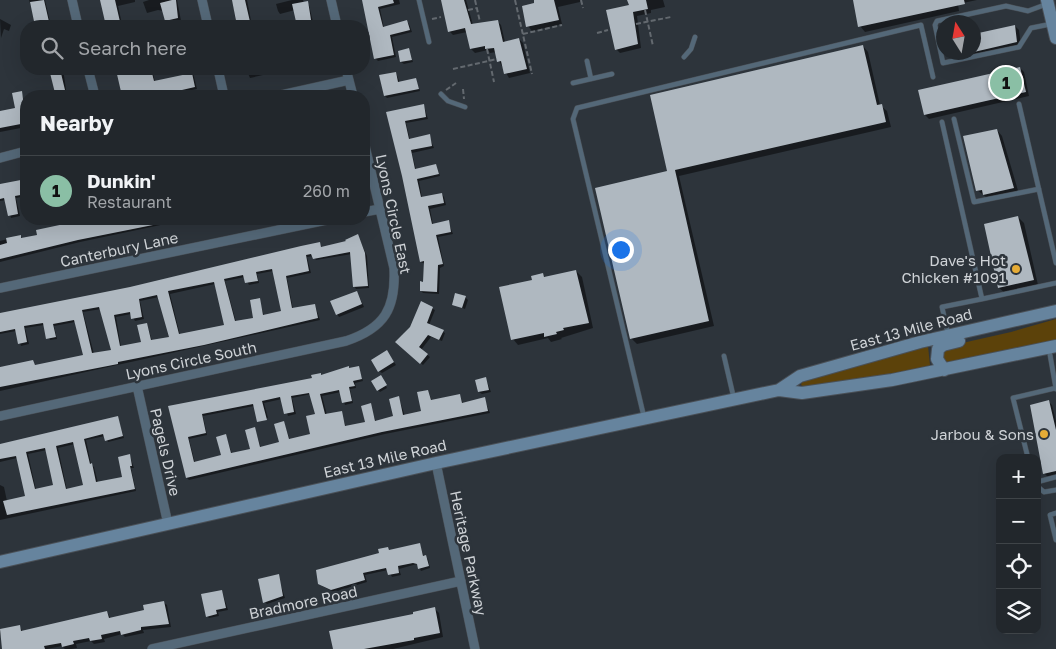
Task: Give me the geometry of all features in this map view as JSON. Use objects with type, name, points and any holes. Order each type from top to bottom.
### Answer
[{"type":"main road","points":[[1047,2],[1056,38]]},
{"type":"main road","name":"East 13 Mile Road","points":[[779,390],[800,376],[948,335],[1056,311]]},
{"type":"main road","points":[[944,370],[937,360],[938,349],[943,345],[998,332],[1002,323]]},
{"type":"main road","name":"East 13 Mile Road","points":[[0,562],[436,463],[734,399],[779,390],[802,393],[944,370],[1052,347]]},
{"type":"street","points":[[72,0],[77,20]]},
{"type":"street","points":[[202,0],[207,20]]},
{"type":"street","points":[[331,0],[336,20]]},
{"type":"street","points":[[90,75],[93,90]]},
{"type":"street","points":[[219,75],[223,90]]},
{"type":"street","points":[[348,75],[352,90]]},
{"type":"street","points":[[304,90],[349,80]]},
{"type":"street","points":[[0,158],[20,153]]},
{"type":"street","name":"Lyons Circle East","points":[[370,167],[394,268],[395,283],[390,307],[383,319]]},
{"type":"street","points":[[370,211],[380,209]]},
{"type":"street","name":"Canterbury Lane","points":[[0,288],[302,225]]},
{"type":"street","name":"Lyons Circle South","points":[[0,416],[346,341],[375,328],[383,319]]},
{"type":"street","name":"Pagels Drive","points":[[137,386],[168,524]]},
{"type":"street","name":"Heritage Parkway","points":[[436,463],[475,649]]},
{"type":"street","name":"Bradmore Road","points":[[152,649],[460,581]]},
{"type":"lane","points":[[419,0],[428,42]]},
{"type":"lane","points":[[1047,2],[1028,11],[1006,6],[937,21],[935,25],[943,63],[1019,47],[1031,28],[1053,24]]},
{"type":"lane","points":[[644,418],[572,119],[577,108],[921,25],[933,77]]},
{"type":"lane","points":[[684,57],[691,48],[695,37]]},
{"type":"lane","points":[[587,61],[591,79]]},
{"type":"lane","points":[[573,83],[612,74]]},
{"type":"lane","points":[[442,94],[448,101],[465,107]]},
{"type":"lane","points":[[1019,104],[1056,263]]},
{"type":"lane","points":[[954,119],[974,202],[1039,189]]},
{"type":"lane","points":[[942,122],[982,299]]},
{"type":"lane","points":[[948,335],[942,307],[1056,283]]},
{"type":"lane","points":[[1027,454],[1013,398],[1056,388],[1052,347]]},
{"type":"lane","points":[[724,356],[734,399]]},
{"type":"lane","points":[[1041,481],[1056,478]]},
{"type":"lane","points":[[1041,489],[1044,492],[1056,490]]},
{"type":"lane","points":[[1056,513],[1050,515],[1056,540]]},
{"type":"path","points":[[475,0],[480,22]]},
{"type":"path","points":[[515,0],[532,74]]},
{"type":"path","points":[[581,0],[583,8]]},
{"type":"path","points":[[468,10],[477,8]]},
{"type":"path","points":[[645,10],[653,46]]},
{"type":"path","points":[[431,19],[442,17]]},
{"type":"path","points":[[636,24],[671,17]]},
{"type":"path","points":[[542,25],[543,29]]},
{"type":"path","points":[[523,34],[562,25]]},
{"type":"path","points":[[597,33],[608,30]]},
{"type":"path","points":[[487,49],[494,82]]},
{"type":"path","points":[[453,69],[497,59]]},
{"type":"path","points":[[448,89],[456,83]]},
{"type":"path","points":[[464,89],[464,99]]},
{"type":"shaded area","points":[[1056,319],[1056,340],[954,362],[947,362],[943,357],[944,351],[949,346],[1011,332]]},
{"type":"shaded area","points":[[928,346],[929,368],[804,387],[801,385],[802,382]]},
{"type":"building","points":[[44,0],[49,20],[34,20],[30,2]]},
{"type":"building","points":[[100,0],[115,0],[120,20],[105,20]]},
{"type":"building","points":[[176,0],[178,18],[165,20],[160,3]]},
{"type":"building","points":[[232,0],[245,0],[250,20],[236,20]]},
{"type":"building","points":[[362,0],[393,0],[394,3],[378,7],[383,27],[407,20],[410,30],[390,35],[394,55],[374,59],[370,39],[370,20],[366,20]]},
{"type":"building","points":[[441,0],[464,0],[471,24],[498,20],[503,42],[519,38],[527,69],[504,74],[501,61],[497,62],[494,48],[485,49],[485,46],[470,49],[465,28],[448,32]]},
{"type":"building","points":[[534,0],[554,0],[559,20],[526,27],[522,6],[534,3]]},
{"type":"building","points":[[627,0],[646,0],[648,9],[633,12],[638,44],[615,50],[606,10],[629,5]]},
{"type":"building","points":[[853,0],[964,0],[965,4],[858,27]]},
{"type":"building","points":[[308,1],[311,20],[296,20],[292,4]]},
{"type":"building","points":[[1015,25],[1017,42],[981,50],[981,32]]},
{"type":"building","points":[[863,45],[877,105],[882,104],[886,122],[675,170],[709,321],[630,339],[595,188],[667,171],[650,95]]},
{"type":"building","points":[[409,48],[412,60],[400,62],[398,51]]},
{"type":"building","points":[[1020,67],[1026,92],[924,115],[918,90]]},
{"type":"building","points":[[396,72],[398,82],[416,78],[419,89],[384,96],[379,75]]},
{"type":"building","points":[[50,75],[61,75],[65,90],[54,90]]},
{"type":"building","points":[[117,75],[152,75],[154,81],[182,75],[192,75],[195,87],[182,90],[121,90]]},
{"type":"building","points":[[20,91],[20,124],[0,128],[0,111],[15,108],[12,93]]},
{"type":"building","points":[[424,104],[426,117],[405,121],[409,139],[430,134],[432,146],[411,150],[415,169],[436,164],[439,174],[417,179],[421,197],[442,193],[444,203],[428,206],[432,224],[449,220],[451,232],[436,235],[443,264],[438,265],[437,292],[420,291],[420,281],[423,282],[424,261],[420,262],[386,112]]},
{"type":"building","points":[[997,129],[1014,188],[983,195],[982,190],[976,191],[963,136]]},
{"type":"building","points":[[20,180],[20,195],[15,196],[18,214],[8,216],[4,198],[0,199],[0,184]]},
{"type":"building","points":[[1018,216],[1034,280],[998,288],[984,224]]},
{"type":"building","points":[[60,225],[153,225],[78,240],[0,259],[0,245],[7,243],[6,238],[21,235],[21,238],[37,235],[36,230]]},
{"type":"building","points":[[358,234],[365,253],[368,286],[353,287],[350,252],[313,259],[311,254],[306,255],[309,271],[286,276],[292,308],[315,304],[318,318],[204,345],[118,362],[118,364],[0,387],[0,367],[33,360],[35,365],[83,355],[74,320],[53,324],[56,337],[46,339],[43,323],[24,326],[27,342],[18,344],[15,329],[0,332],[0,313],[130,287],[301,246],[320,242],[321,247]],"holes":[[[272,269],[281,311],[263,315],[260,298],[250,300],[253,318],[235,321],[224,279],[243,275],[245,283],[258,281],[256,272]],[[214,282],[224,325],[179,334],[168,291]],[[157,295],[169,337],[151,340],[147,323],[137,325],[141,342],[120,346],[114,315],[130,312],[131,319],[142,317],[139,299]],[[99,307],[111,350],[92,353],[82,310]]]},
{"type":"building","points":[[576,270],[589,323],[563,328],[564,330],[556,332],[557,334],[544,337],[544,333],[511,340],[499,287],[532,280],[531,276],[543,273],[544,277]]},
{"type":"building","points":[[357,291],[362,304],[336,315],[330,301]]},
{"type":"building","points":[[455,293],[466,296],[462,308],[452,305]]},
{"type":"building","points":[[421,301],[433,307],[427,323],[444,330],[439,340],[428,335],[419,347],[428,354],[420,364],[395,342],[410,327]]},
{"type":"building","points":[[387,350],[394,362],[378,372],[371,360]]},
{"type":"building","points":[[349,366],[349,368],[359,366],[362,379],[353,381],[355,386],[349,387],[352,401],[342,403],[339,390],[320,394],[325,414],[342,411],[345,426],[365,422],[361,406],[371,403],[375,421],[393,416],[389,399],[399,396],[403,415],[421,411],[417,392],[428,390],[431,400],[460,394],[462,403],[485,397],[488,411],[382,432],[186,478],[168,406],[312,378],[311,375],[321,373],[321,375]],"holes":[[[309,393],[315,414],[306,416],[310,434],[289,439],[284,421],[274,424],[279,442],[260,447],[255,427],[245,430],[250,449],[231,453],[226,434],[216,437],[221,455],[194,462],[188,437],[206,433],[202,414],[253,404],[257,422],[267,420],[262,401],[280,397],[284,414],[294,412],[291,396]]]},
{"type":"building","points":[[381,375],[387,385],[377,391],[371,381]]},
{"type":"building","points":[[486,377],[489,390],[478,392],[475,380]]},
{"type":"building","points":[[1049,400],[1056,430],[1056,471],[1043,474],[1041,454],[1039,454],[1030,405]]},
{"type":"building","points":[[118,416],[123,436],[105,441],[103,434],[84,439],[96,482],[122,477],[118,457],[130,454],[132,466],[130,466],[135,489],[7,515],[3,501],[25,496],[16,456],[0,459],[0,444]],"holes":[[[73,442],[83,485],[66,489],[56,446]],[[45,448],[53,485],[35,489],[26,452]]]},
{"type":"building","points":[[420,543],[423,556],[426,555],[429,566],[418,569],[417,564],[413,563],[398,566],[399,573],[388,575],[386,568],[363,573],[365,580],[331,590],[318,584],[316,570],[379,553],[378,549],[388,547],[389,550]]},
{"type":"building","points":[[279,574],[283,596],[263,603],[258,579]]},
{"type":"building","points":[[222,590],[226,608],[216,610],[217,614],[206,617],[201,594]]},
{"type":"building","points":[[164,601],[169,624],[141,627],[141,630],[121,635],[120,631],[101,635],[102,639],[90,641],[89,638],[73,641],[74,644],[62,647],[61,643],[44,646],[45,649],[2,649],[0,629],[20,625],[21,631],[107,611],[109,618],[144,610],[143,605]]},
{"type":"building","points":[[435,607],[440,633],[364,649],[333,649],[329,631],[413,614],[413,612]]},
{"type":"place","name":"Dunkin'","points":[[1006,83]]},
{"type":"place","name":"Dave's Hot Chicken #1091","points":[[1016,269]]},
{"type":"place","name":"Jarbou & Sons","points":[[1044,434]]}]
